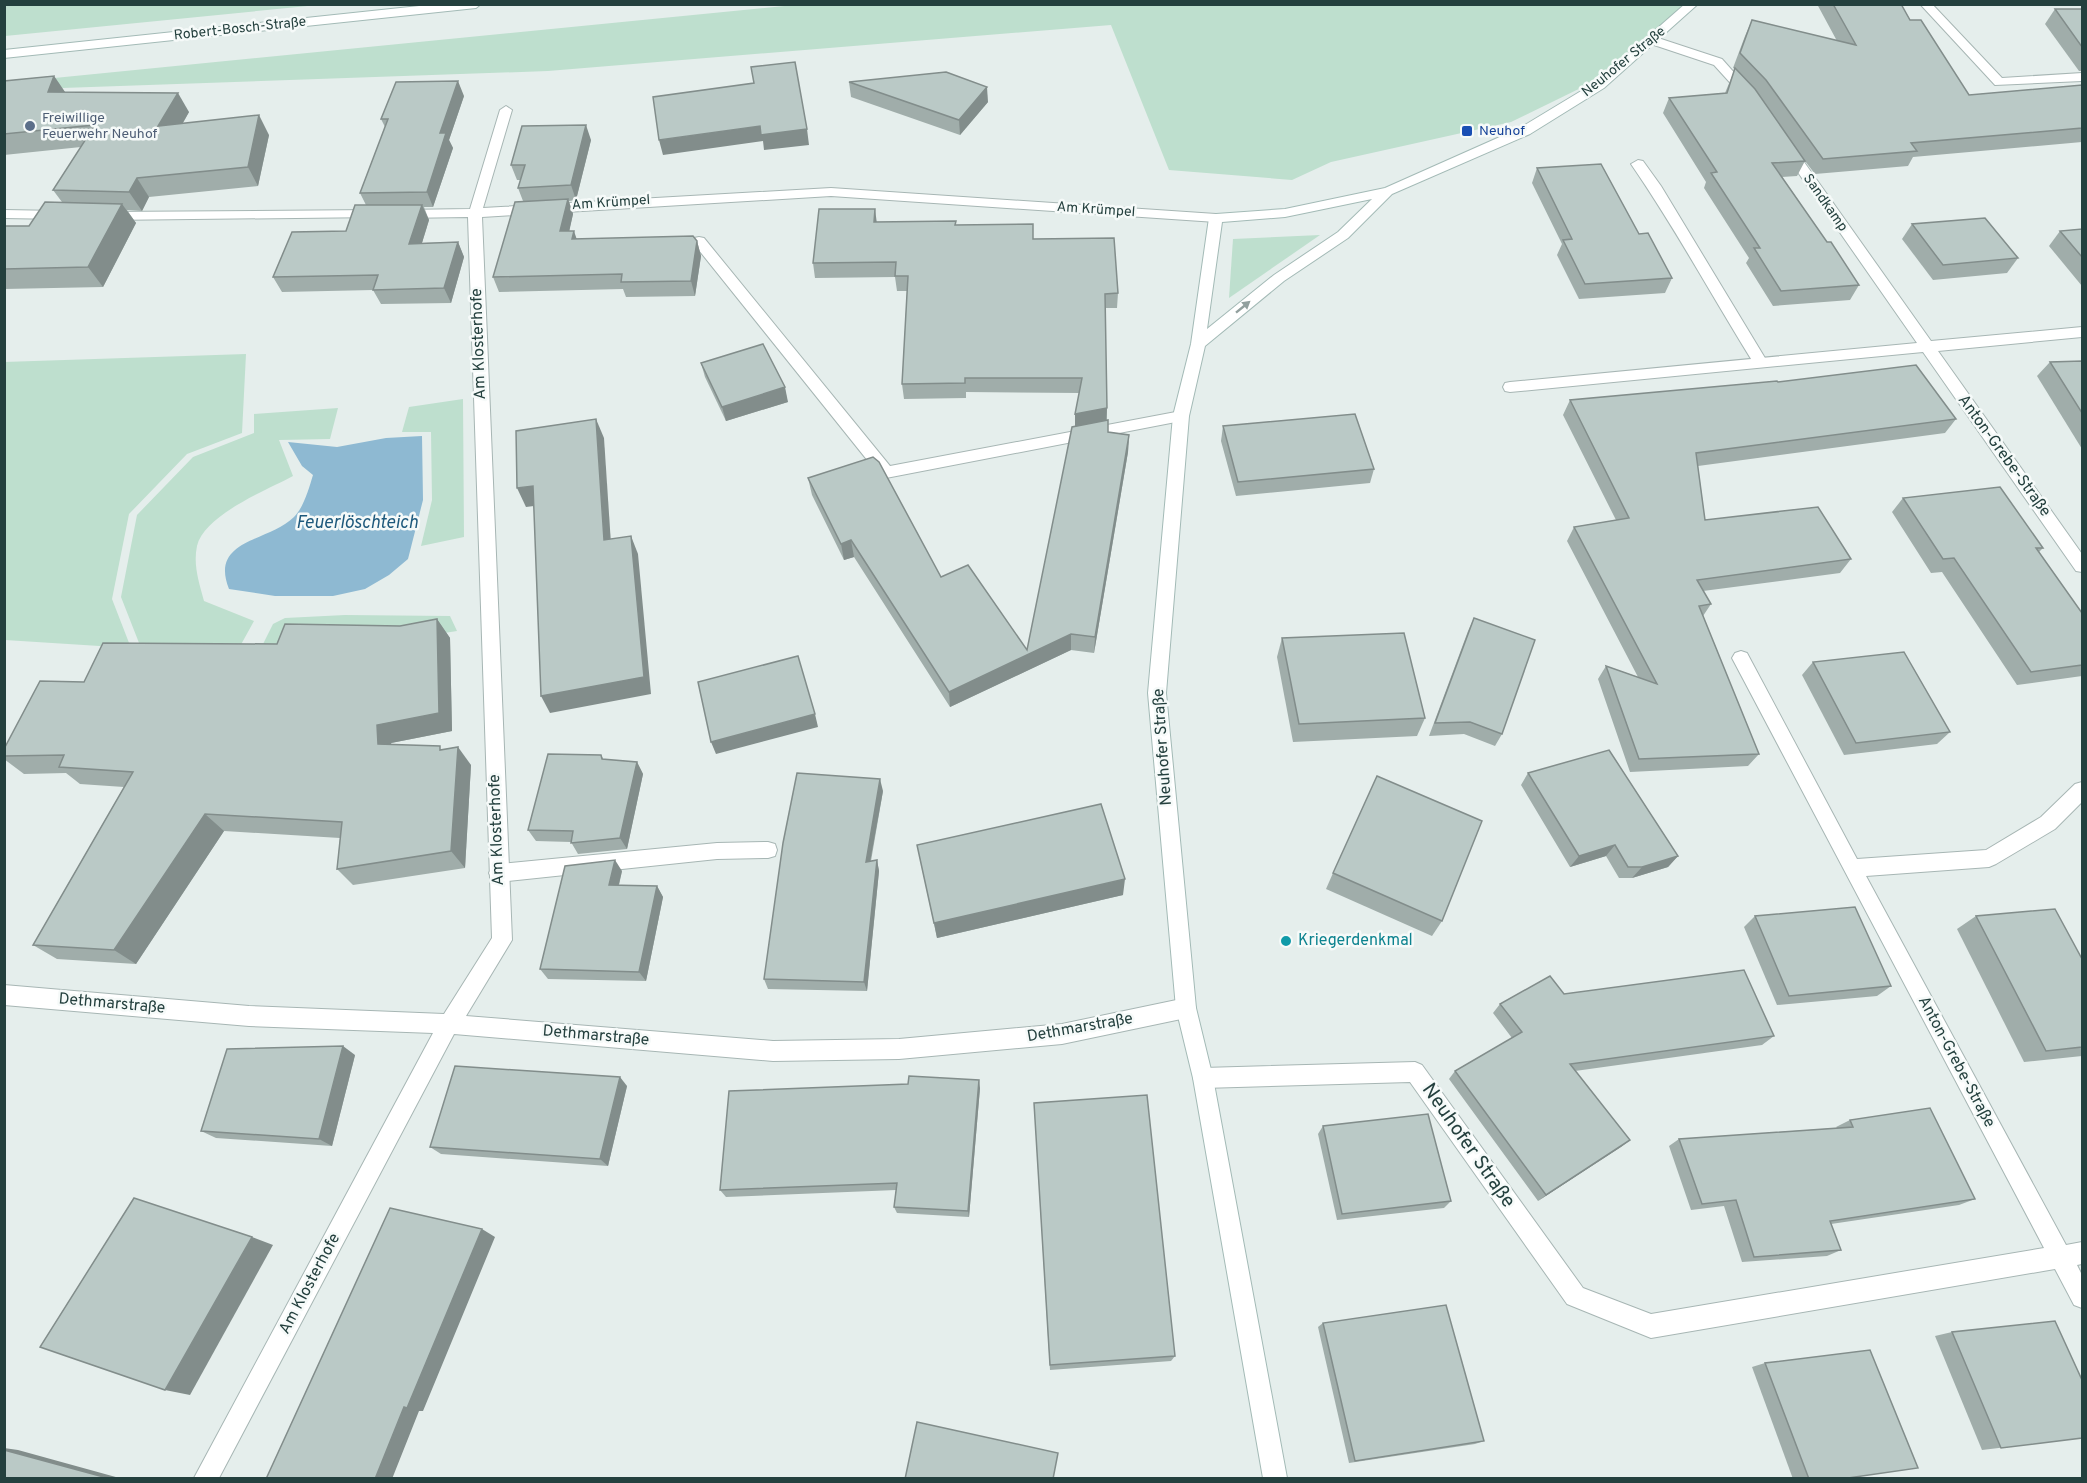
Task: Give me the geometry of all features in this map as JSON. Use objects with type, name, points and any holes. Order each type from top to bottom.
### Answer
[{"type":"street","name":"Robert-Bosch-Straße","points":[[4,54],[476,4]]},
{"type":"street","name":"Neuhofer Straße","points":[[1275,1479],[1203,1078],[1186,1008],[1157,693],[1181,416],[1198,344],[1216,218],[1285,213],[1389,191],[1525,131],[1600,84],[1693,4]]},
{"type":"street","points":[[1924,4],[1999,82],[2082,77]]},
{"type":"street","points":[[1652,40],[1718,62],[1760,109]]},
{"type":"street","name":"Am Klosterhofe","points":[[206,1479],[449,1024],[502,940],[475,213],[506,110]]},
{"type":"street","name":"Sandkamp","points":[[1780,138],[1926,347]]},
{"type":"street","points":[[1638,165],[1654,186],[1761,363]]},
{"type":"street","name":"Neuhofer Straße","points":[[1198,344],[1279,278],[1343,235],[1389,191]]},
{"type":"street","name":"Am Krümpel","points":[[94,216],[475,213],[831,192],[1216,218]]},
{"type":"street","points":[[4,214],[72,216]]},
{"type":"street","points":[[699,241],[886,472],[1181,416]]},
{"type":"street","points":[[1510,387],[2082,332]]},
{"type":"street","name":"Anton-Grebe-Straße","points":[[1926,347],[2082,566]]},
{"type":"street","name":"Anton-Grebe-Straße","points":[[1741,658],[1852,868],[2071,1255],[2082,1297]]},
{"type":"street","points":[[1852,868],[1989,858],[2048,823],[2082,790]]},
{"type":"street","points":[[499,873],[717,851],[768,850]]},
{"type":"street","name":"Dethmarstraße","points":[[4,995],[249,1016],[449,1024],[773,1051],[899,1049],[1062,1034],[1186,1008]]},
{"type":"street","name":"Neuhofer Straße","points":[[1203,1078],[1415,1072],[1575,1296],[1651,1326],[2071,1255]]},
{"type":"green space","points":[[5,4],[318,4],[318,5],[5,36]]},
{"type":"green space","points":[[794,5],[1685,5],[1593,82],[1511,122],[1331,162],[1292,180],[1169,170],[1111,25],[548,71],[5,90],[4,83]]},
{"type":"green space","points":[[1320,235],[1229,298],[1233,239]]},
{"type":"green space","points":[[246,354],[242,433],[187,454],[129,514],[112,599],[131,648],[5,640],[4,362]]},
{"type":"green space","points":[[463,399],[464,537],[421,546],[432,500],[431,432],[402,432],[409,407]]},
{"type":"green space","points":[[338,408],[330,439],[279,440],[293,476],[224,514],[211,524],[197,546],[196,567],[204,601],[254,621],[238,650],[141,648],[121,597],[137,515],[193,457],[254,433],[254,414]]},
{"type":"green space","points":[[345,615],[450,616],[457,631],[406,639],[260,650],[273,624],[285,618]]},
{"type":"water","name":"Feuerlöschteich","points":[[422,436],[423,500],[408,559],[389,575],[365,589],[333,596],[275,596],[229,589],[225,573],[227,560],[234,551],[294,517],[306,497],[313,475],[302,466],[288,442],[337,447],[386,438]]},
{"type":"building","points":[[1833,4],[1901,4],[1910,20],[1921,20],[1969,95],[2082,85],[2082,128],[1911,143],[1917,151],[1823,159],[1766,80],[1740,53],[1752,20],[1856,45]]},
{"type":"building","points":[[2055,9],[2082,9],[2082,47]]},
{"type":"building","points":[[795,62],[807,129],[761,135],[760,126],[659,140],[653,97],[754,83],[751,67]]},
{"type":"building","points":[[1735,68],[1755,89],[1805,161],[1772,163],[1827,242],[1831,242],[1859,285],[1781,291],[1754,248],[1760,248],[1711,173],[1717,172],[1669,98],[1727,93]]},
{"type":"building","points":[[946,72],[987,87],[959,120],[849,82]]},
{"type":"building","points":[[54,76],[48,92],[178,93],[158,126],[259,115],[248,167],[137,178],[129,192],[53,190],[95,125],[4,134],[4,81]]},
{"type":"building","points":[[458,81],[440,133],[446,133],[427,192],[360,193],[388,119],[381,119],[396,82]]},
{"type":"building","points":[[586,125],[571,185],[518,188],[525,165],[511,165],[522,126]]},
{"type":"building","points":[[1601,164],[1639,234],[1648,233],[1672,278],[1585,284],[1563,240],[1572,239],[1537,168]]},
{"type":"building","points":[[568,199],[560,231],[574,231],[572,239],[693,236],[697,241],[691,281],[621,282],[622,274],[493,277],[515,202]]},
{"type":"building","points":[[45,202],[122,204],[88,267],[4,269],[4,226],[29,226]]},
{"type":"building","points":[[355,205],[422,205],[409,244],[458,242],[444,288],[373,290],[378,275],[273,277],[292,232],[346,231]]},
{"type":"building","points":[[819,209],[875,209],[874,222],[956,221],[955,225],[1033,224],[1033,239],[1114,238],[1118,293],[1105,294],[1107,408],[1075,414],[1082,378],[965,378],[965,383],[902,384],[908,276],[895,276],[896,262],[813,263]]},
{"type":"building","points":[[1985,218],[2018,258],[1943,265],[1912,224]]},
{"type":"building","points":[[2082,229],[2082,257],[2060,231]]},
{"type":"building","points":[[763,344],[785,387],[722,407],[701,363]]},
{"type":"building","points":[[2082,361],[2082,413],[2050,362]]},
{"type":"building","points":[[1916,365],[1956,419],[1696,453],[1705,520],[1818,507],[1851,559],[1697,580],[1711,604],[1699,606],[1759,754],[1639,759],[1606,666],[1657,684],[1574,527],[1629,518],[1570,400],[1778,382]]},
{"type":"building","points":[[1355,414],[1374,469],[1238,482],[1223,426]]},
{"type":"building","points":[[596,419],[604,540],[631,536],[644,677],[541,696],[533,486],[517,488],[516,431]]},
{"type":"building","points":[[1108,420],[1108,432],[1129,435],[1095,637],[1071,634],[949,692],[851,540],[841,544],[808,478],[873,457],[879,462],[941,577],[968,565],[1027,650],[1072,427]]},
{"type":"building","points":[[2000,487],[2043,548],[2036,548],[2082,613],[2082,665],[2031,672],[1954,558],[1943,559],[1903,498]]},
{"type":"building","points":[[1474,618],[1535,640],[1502,734],[1470,722],[1435,723]]},
{"type":"building","points":[[437,619],[439,713],[377,725],[378,744],[440,746],[440,750],[458,747],[451,851],[337,869],[342,822],[205,814],[114,950],[33,945],[133,772],[59,767],[64,755],[4,756],[4,749],[40,681],[84,682],[103,643],[277,644],[285,624],[400,626]]},
{"type":"building","points":[[1404,633],[1425,718],[1299,724],[1282,638]]},
{"type":"building","points":[[1904,652],[1950,732],[1856,743],[1813,662]]},
{"type":"building","points":[[798,656],[815,714],[711,742],[698,682]]},
{"type":"building","points":[[1609,750],[1678,856],[1642,867],[1628,867],[1615,845],[1579,856],[1528,773]]},
{"type":"building","points":[[548,754],[601,755],[602,759],[637,762],[620,838],[571,843],[573,831],[528,830]]},
{"type":"building","points":[[797,773],[880,779],[866,862],[877,860],[864,982],[764,979],[783,843]]},
{"type":"building","points":[[1377,776],[1482,821],[1442,921],[1333,873]]},
{"type":"building","points":[[1101,804],[1125,879],[934,923],[917,845]]},
{"type":"building","points":[[615,860],[609,885],[657,886],[639,972],[540,969],[565,866]]},
{"type":"building","points":[[1855,907],[1891,986],[1789,996],[1755,916]]},
{"type":"building","points":[[2055,909],[2082,959],[2082,1047],[2046,1051],[1976,916]]},
{"type":"building","points":[[1744,970],[1774,1036],[1570,1064],[1630,1140],[1546,1195],[1455,1071],[1522,1032],[1500,1004],[1550,976],[1564,994]]},
{"type":"building","points":[[343,1046],[319,1139],[201,1131],[227,1049]]},
{"type":"building","points":[[455,1066],[620,1077],[600,1159],[430,1147]]},
{"type":"building","points":[[909,1076],[979,1080],[968,1211],[894,1207],[897,1183],[720,1190],[729,1091],[908,1084]]},
{"type":"building","points":[[1147,1095],[1175,1356],[1050,1365],[1034,1103]]},
{"type":"building","points":[[1930,1108],[1975,1199],[1830,1221],[1841,1250],[1754,1257],[1736,1200],[1702,1204],[1679,1139],[1853,1127],[1850,1120]]},
{"type":"building","points":[[1428,1114],[1451,1201],[1342,1214],[1323,1126]]},
{"type":"building","points":[[134,1198],[252,1237],[165,1390],[40,1347]]},
{"type":"building","points":[[390,1208],[482,1229],[375,1479],[266,1479]]},
{"type":"building","points":[[1446,1305],[1484,1441],[1355,1461],[1323,1323]]},
{"type":"building","points":[[2055,1321],[2082,1380],[2082,1438],[2001,1448],[1952,1332]]},
{"type":"building","points":[[1870,1350],[1918,1468],[1841,1479],[1809,1479],[1765,1363]]},
{"type":"building","points":[[917,1422],[1058,1453],[1053,1479],[905,1479]]},
{"type":"building","points":[[4,1450],[111,1479],[4,1479]]},
{"type":"place","name":"Freiwillige Feuerwehr Neuhof","points":[[30,126]]},
{"type":"place","name":"Neuhof","points":[[1467,131]]},
{"type":"place","name":"Kriegerdenkmal","points":[[1286,941]]}]
